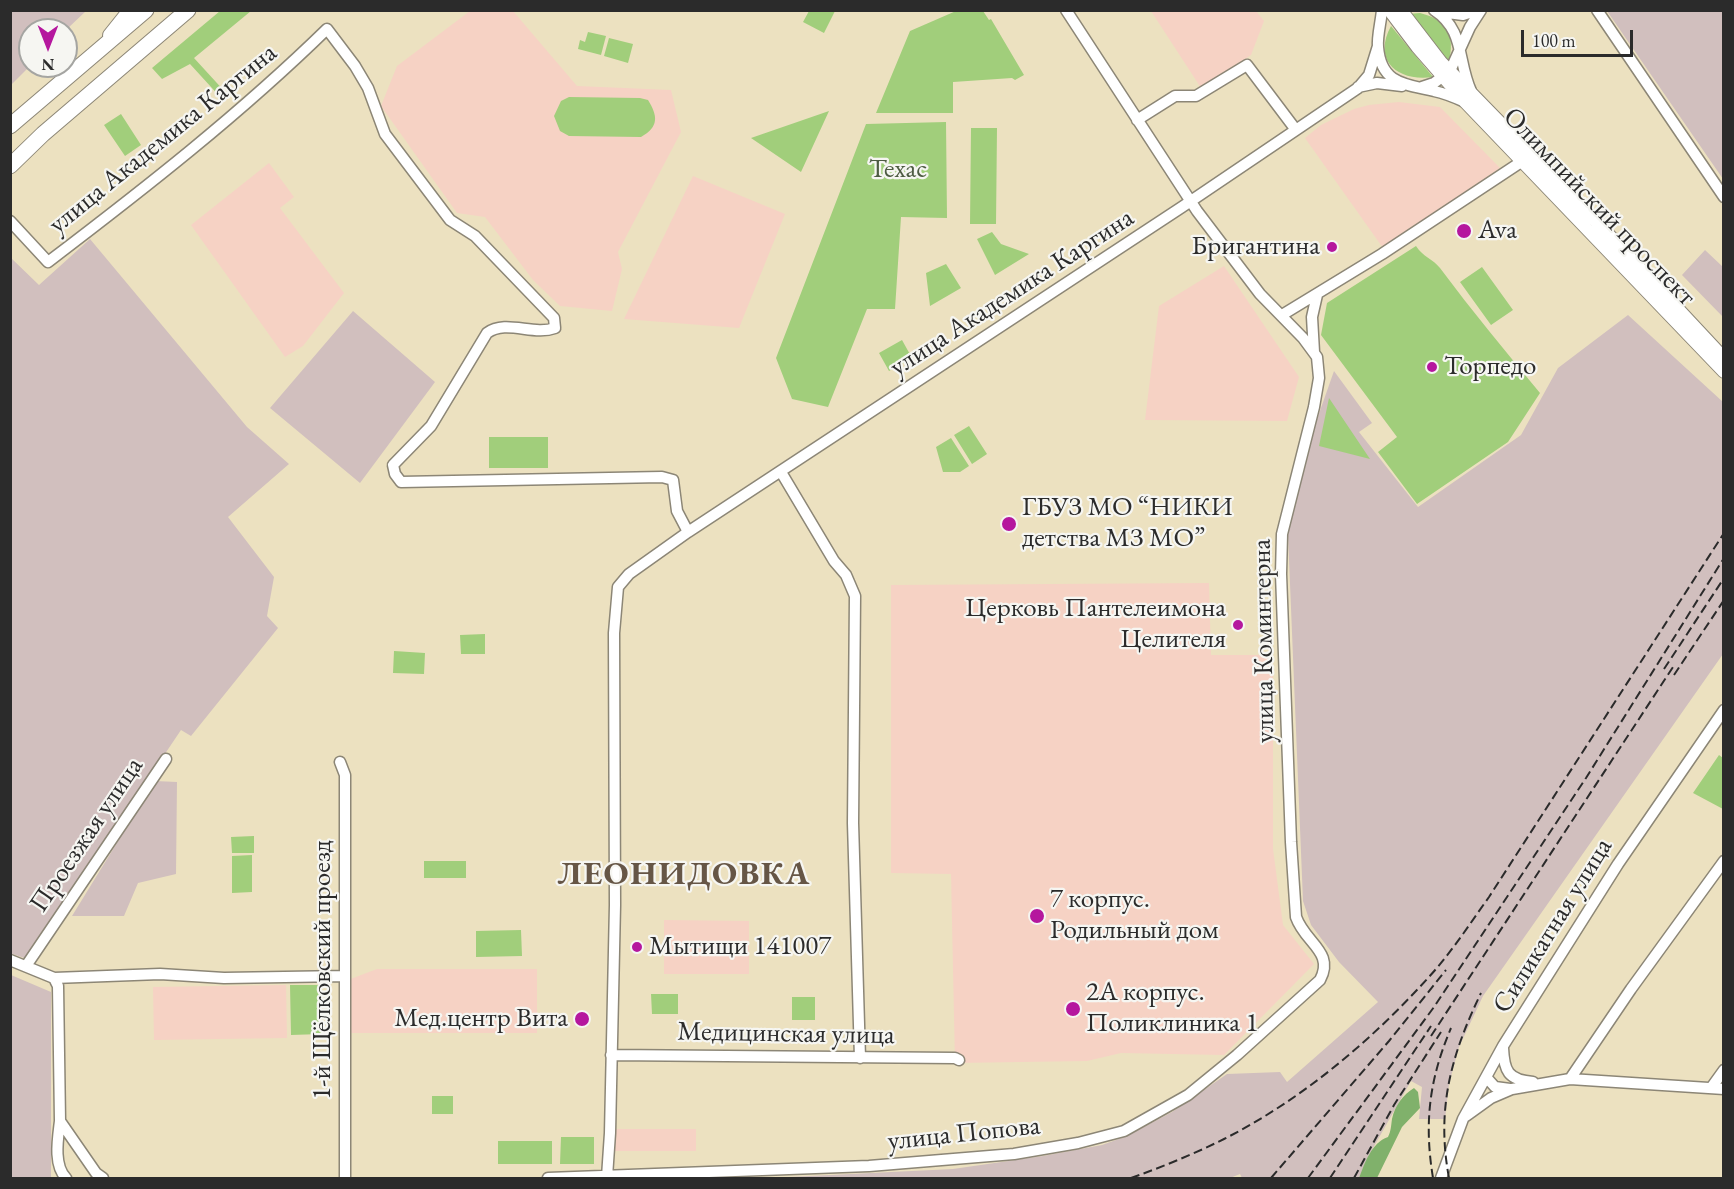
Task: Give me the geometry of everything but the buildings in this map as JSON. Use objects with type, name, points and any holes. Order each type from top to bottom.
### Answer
[{"type":"highway","points":[[10,126],[146,10]]},
{"type":"highway","points":[[10,166],[43,134],[188,10]]},
{"type":"main road","points":[[82,65],[129,10]]},
{"type":"main road","name":"Олимпийский проспект","points":[[1393,11],[1521,162],[1724,372]]},
{"type":"main road","name":"Олимпийский проспект","points":[[1468,97],[1591,216],[1724,358]]},
{"type":"street","points":[[1066,10],[1190,202],[1260,294],[1315,352]]},
{"type":"street","points":[[1435,10],[1452,15],[1463,15],[1479,10]]},
{"type":"street","name":"Олимпийский проспект","points":[[1393,11],[1378,41],[1383,68],[1390,77],[1415,87],[1468,97],[1453,27],[1435,10]]},
{"type":"street","points":[[1358,88],[1377,83],[1415,87],[1434,83],[1447,74],[1479,10]]},
{"type":"street","points":[[1597,10],[1724,197]]},
{"type":"street","name":"улица Академика Каргина","points":[[10,221],[48,262],[153,182],[235,114],[327,29],[355,66],[368,88],[385,134],[450,220],[475,236],[556,322],[555,328],[545,331],[502,327],[494,328],[487,333],[431,426],[393,465],[395,474],[401,482],[662,477],[673,480],[677,511],[688,532]]},
{"type":"street","points":[[1358,88],[1369,75],[1378,41]]},
{"type":"street","points":[[1137,120],[1175,96],[1196,96],[1247,65],[1296,130]]},
{"type":"street","name":"улица Академика Каргина","points":[[611,1055],[615,905],[614,633],[618,587],[629,574],[688,532],[1190,202],[1358,88]]},
{"type":"street","points":[[1282,315],[1382,254],[1521,162]]},
{"type":"street","name":"улица Коминтерна","points":[[1317,295],[1312,316],[1319,378],[1314,407],[1282,534],[1281,574],[1296,917],[1300,928],[1324,958],[1325,970]]},
{"type":"street","points":[[781,472],[834,561],[846,575],[855,596],[853,823],[860,1058]]},
{"type":"street","name":"Силикатная улица","points":[[1441,1179],[1463,1119],[1503,1046],[1618,864],[1724,710]]},
{"type":"street","name":"Проезжая улица","points":[[26,966],[166,759]]},
{"type":"street","name":"1-й Щёлковский проезд","points":[[340,762],[345,775],[345,1179]]},
{"type":"street","points":[[1570,1079],[1724,861]]},
{"type":"street","points":[[10,960],[54,978],[160,974],[224,978],[345,976]]},
{"type":"street","name":"улица Попова","points":[[548,1179],[867,1167],[1014,1154],[1078,1143],[1124,1131],[1188,1095],[1237,1055],[1320,980],[1325,970]]},
{"type":"street","points":[[54,978],[58,986],[59,1160],[62,1174],[66,1179]]},
{"type":"street","points":[[1503,1046],[1505,1068],[1509,1074],[1516,1079],[1542,1083]]},
{"type":"street","points":[[608,1177],[611,1055]]},
{"type":"street","name":"Медицинская улица","points":[[611,1055],[955,1058],[959,1060]]},
{"type":"street","points":[[1711,1088],[1724,1070]]},
{"type":"street","points":[[1486,1077],[1496,1088],[1512,1089]]},
{"type":"street","points":[[1463,1119],[1491,1098],[1512,1089],[1570,1079],[1724,1089]]},
{"type":"street","points":[[60,1121],[98,1177]]},
{"type":"street","points":[[59,1160],[63,1150],[76,1145]]},
{"type":"shaded area","points":[[11,10],[86,10],[78,19],[18,18],[18,78],[11,85]]},
{"type":"shaded area","points":[[470,11],[513,11],[577,86],[671,90],[681,132],[618,252],[622,269],[612,311],[560,306],[533,280],[485,217],[457,213],[381,106],[397,66]]},
{"type":"shaded area","points":[[1151,11],[1256,11],[1264,21],[1251,55],[1201,88]]},
{"type":"shaded area","points":[[1607,11],[1723,11],[1723,179]]},
{"type":"shaded area","points":[[1399,102],[1440,107],[1500,168],[1383,248],[1305,138],[1321,125],[1354,109]]},
{"type":"shaded area","points":[[269,163],[294,197],[280,208],[344,293],[303,346],[285,357],[191,225]]},
{"type":"shaded area","points":[[693,176],[785,214],[739,328],[624,319]]},
{"type":"shaded area","points":[[90,239],[247,427],[289,464],[228,517],[274,577],[267,616],[278,628],[191,736],[181,730],[27,959],[10,953],[10,257],[39,285]]},
{"type":"shaded area","points":[[1705,250],[1723,267],[1723,317],[1682,275]]},
{"type":"shaded area","points":[[1224,266],[1299,377],[1287,421],[1145,420],[1159,306]]},
{"type":"shaded area","points":[[353,311],[435,382],[360,483],[270,408]]},
{"type":"shaded area","points":[[1628,315],[1723,402],[1723,654],[1483,996],[1459,1047],[1449,1084],[1445,1119],[1419,1119],[1422,1087],[1411,1081],[1368,1157],[1359,1178],[1242,1178],[1240,1174],[1230,1178],[768,1178],[953,1169],[1102,1145],[1127,1136],[1172,1112],[1227,1074],[1280,1072],[1287,1082],[1378,1002],[1339,962],[1311,925],[1303,901],[1288,535],[1303,459],[1334,371],[1372,423],[1359,432],[1418,507],[1521,435],[1558,368]]},
{"type":"shaded area","points":[[1209,583],[1211,655],[1273,655],[1273,849],[1283,925],[1314,964],[1224,1055],[1121,1053],[1087,1061],[955,1063],[951,874],[891,873],[891,585]]},
{"type":"shaded area","points":[[155,781],[177,782],[176,874],[138,883],[124,916],[72,916]]},
{"type":"shaded area","points":[[664,920],[749,921],[749,974],[664,974]]},
{"type":"shaded area","points":[[377,969],[537,969],[537,1033],[349,1033],[348,980]]},
{"type":"shaded area","points":[[11,975],[51,992],[51,1178],[11,1178]]},
{"type":"shaded area","points":[[286,985],[287,1038],[154,1040],[153,987]]},
{"type":"shaded area","points":[[615,1129],[696,1129],[696,1151],[615,1151]]},
{"type":"green space","points":[[220,11],[251,11],[194,58],[227,94],[222,99],[190,64],[162,79],[152,68]]},
{"type":"green space","points":[[809,11],[835,11],[824,33],[803,22]]},
{"type":"green space","points":[[956,11],[983,11],[989,20],[991,19],[1024,75],[1015,80],[1012,78],[953,82],[953,113],[876,113],[910,31]]},
{"type":"green space","points":[[1420,13],[1437,20],[1447,30],[1451,44],[1449,62],[1408,14]]},
{"type":"green space","points":[[1391,26],[1433,77],[1409,76],[1392,66],[1387,59],[1385,49],[1386,38]]},
{"type":"green space","points":[[588,32],[606,36],[601,55],[578,49],[580,40],[585,42]]},
{"type":"green space","points":[[609,38],[633,44],[628,63],[604,56]]},
{"type":"green space","points":[[569,97],[648,100],[654,111],[654,125],[641,137],[569,136],[560,131],[554,116],[561,101]]},
{"type":"green space","points":[[829,111],[801,172],[751,138]]},
{"type":"green space","points":[[121,114],[141,145],[125,156],[104,125]]},
{"type":"green space","name":"Техас","points":[[946,122],[947,218],[901,217],[895,309],[867,309],[828,407],[792,399],[776,358],[866,124]]},
{"type":"green space","points":[[971,128],[997,128],[996,224],[970,224]]},
{"type":"green space","points":[[992,232],[1001,244],[1029,254],[995,275],[977,239]]},
{"type":"green space","name":"Торпедо","points":[[1416,246],[1440,268],[1540,393],[1508,442],[1417,504],[1378,452],[1397,437],[1321,335],[1327,303]]},
{"type":"green space","points":[[946,264],[961,288],[930,306],[926,273]]},
{"type":"green space","points":[[1482,267],[1513,310],[1491,325],[1460,282]]},
{"type":"green space","points":[[902,340],[912,358],[889,371],[879,353]]},
{"type":"green space","points":[[1329,398],[1370,459],[1319,446]]},
{"type":"green space","points":[[969,426],[987,454],[972,464],[954,435]]},
{"type":"green space","points":[[489,437],[548,437],[548,468],[489,468]]},
{"type":"green space","points":[[951,438],[969,466],[960,472],[943,472],[936,447]]},
{"type":"green space","points":[[485,634],[485,654],[461,654],[460,635]]},
{"type":"green space","points":[[394,651],[425,653],[424,674],[393,673]]},
{"type":"green space","points":[[1719,755],[1723,758],[1723,809],[1693,793]]},
{"type":"green space","points":[[254,836],[254,853],[232,853],[231,837]]},
{"type":"green space","points":[[252,855],[252,892],[232,893],[232,856]]},
{"type":"green space","points":[[424,861],[466,861],[466,878],[424,878]]},
{"type":"green space","points":[[521,930],[522,956],[476,957],[476,931]]},
{"type":"green space","points":[[290,985],[320,985],[321,1034],[291,1035]]},
{"type":"green space","points":[[651,994],[678,994],[678,1014],[652,1014]]},
{"type":"green space","points":[[792,997],[815,997],[815,1020],[792,1020]]},
{"type":"green space","points":[[1414,1088],[1418,1092],[1420,1108],[1402,1127],[1377,1178],[1359,1178],[1373,1149],[1388,1137],[1397,1105]]},
{"type":"green space","points":[[432,1096],[453,1096],[453,1114],[432,1114]]},
{"type":"green space","points":[[561,1137],[594,1137],[594,1164],[560,1164]]},
{"type":"green space","points":[[498,1141],[552,1141],[552,1164],[498,1164]]},
{"type":"railway","points":[[1131,1178],[1213,1145],[1252,1124],[1333,1068],[1406,1002],[1452,949],[1489,897],[1724,533]]},
{"type":"railway","points":[[1308,1178],[1434,1007],[1586,778],[1724,558]]},
{"type":"railway","points":[[1664,669],[1724,578]]},
{"type":"railway","points":[[1674,675],[1724,600]]},
{"type":"railway","points":[[1431,1036],[1675,664]]},
{"type":"railway","points":[[1271,1178],[1389,1041],[1446,970]]},
{"type":"railway","points":[[1449,1178],[1444,1129],[1449,1083],[1462,1038],[1481,993]]},
{"type":"railway","points":[[1330,1178],[1431,1026]]},
{"type":"railway","points":[[1433,1178],[1429,1139],[1430,1102],[1438,1066],[1451,1028]]},
{"type":"railway","points":[[1354,1178],[1394,1105],[1441,1032]]},
{"type":"place","name":"Ava","points":[[1464,231]]},
{"type":"place","name":"Бригантина","points":[[1332,247]]},
{"type":"place","name":"Торпедо","points":[[1432,367]]},
{"type":"place","name":"ГБУЗ МО “НИКИ детства МЗ МО”","points":[[1009,524]]},
{"type":"place","name":"Церковь Пантелеимона Целителя","points":[[1238,625]]},
{"type":"place","name":"7 корпус. Родильный дом","points":[[1037,916]]},
{"type":"place","name":"Мытищи 141007","points":[[637,947]]},
{"type":"place","name":"2А корпус. Поликлиника 1","points":[[1073,1009]]},
{"type":"place","name":"Мед.центр Вита","points":[[582,1019]]},
{"type":"district","name":"ЛЕОНИДОВКА","points":[[684,875]]}]
